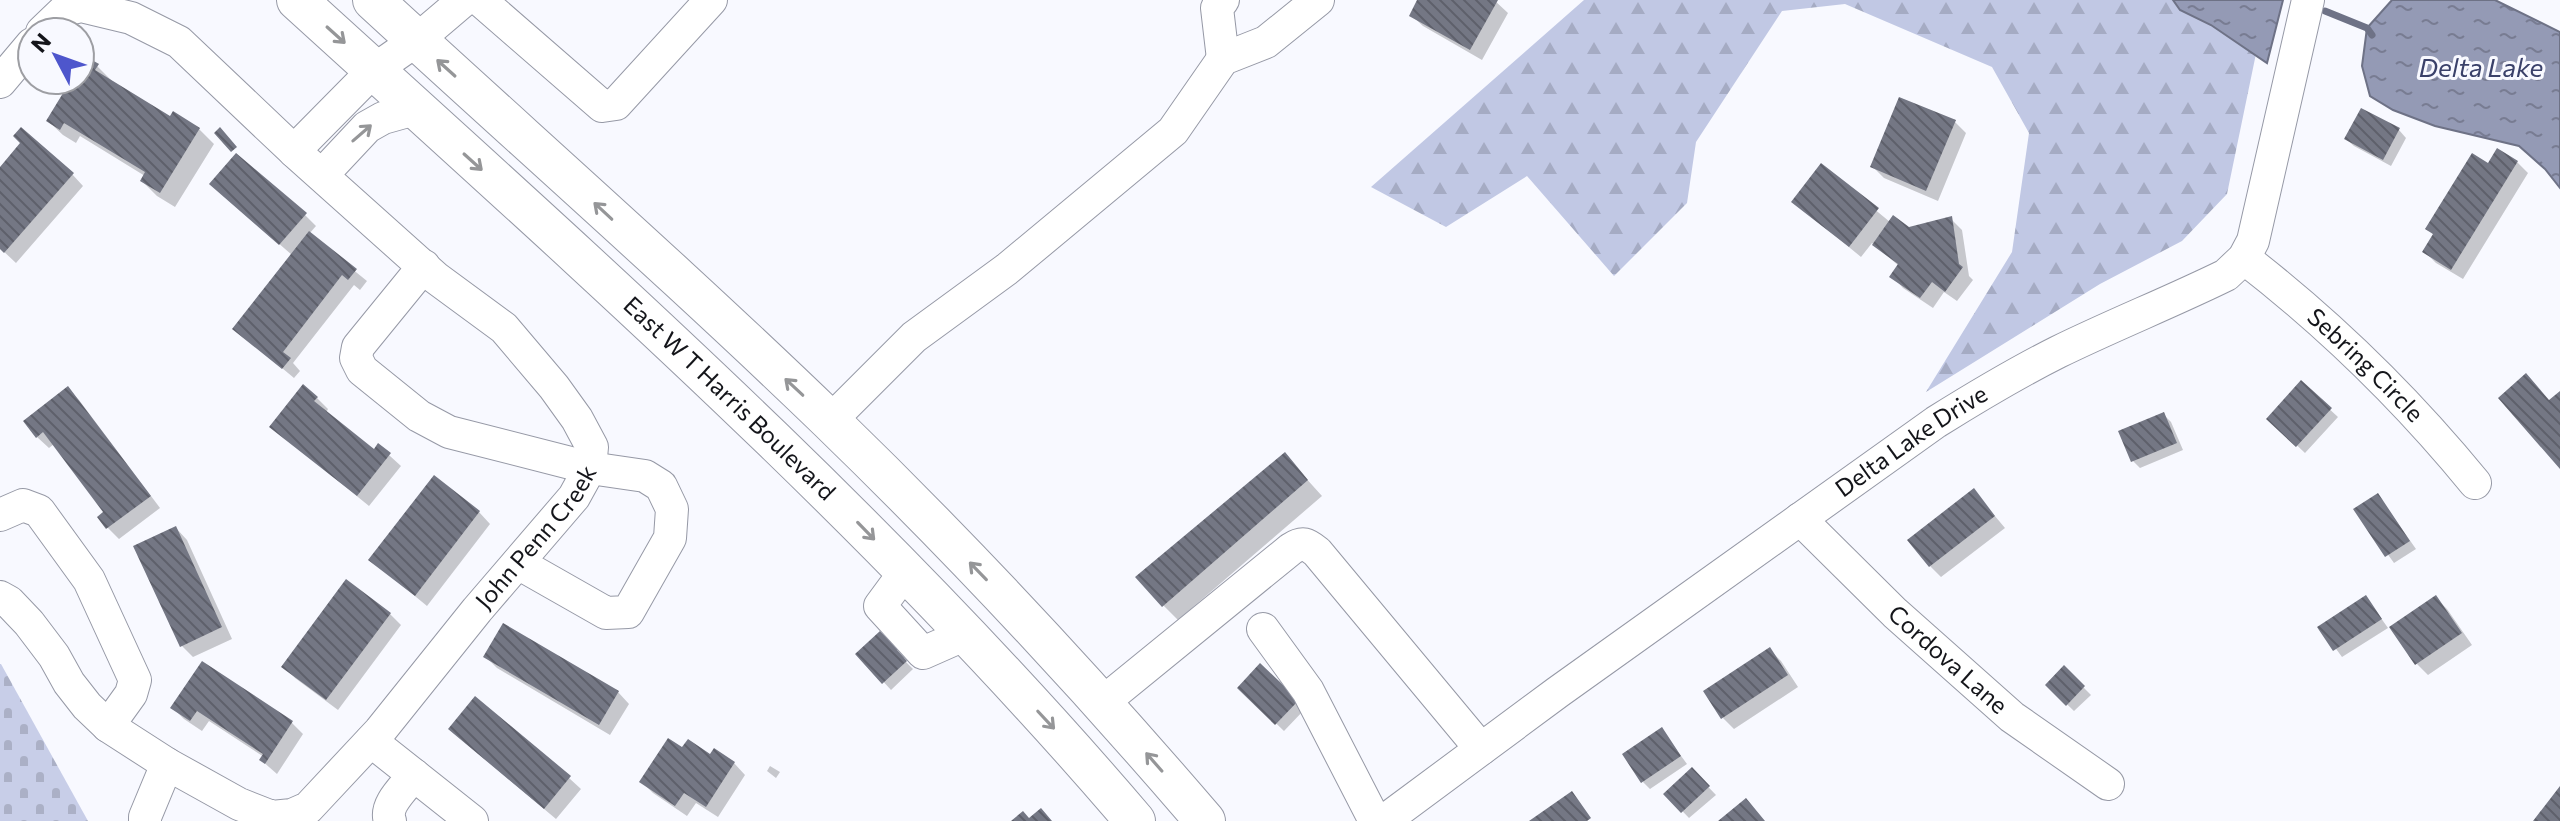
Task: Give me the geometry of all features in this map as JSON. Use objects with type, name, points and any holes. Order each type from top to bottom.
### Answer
[{"type":"main road","name":"East W T Harris Boulevard","points":[[297,0],[702,371],[842,506],[966,634],[1135,821]]},
{"type":"main road","points":[[373,0],[830,421],[943,534],[1102,703],[1205,821]]},
{"type":"street","points":[[294,151],[374,70],[417,40],[464,0]]},
{"type":"street","points":[[480,0],[602,106],[616,104],[711,0]]},
{"type":"street","points":[[1223,0],[1217,8],[1223,59]]},
{"type":"street","points":[[830,421],[914,337],[1007,269],[1173,131],[1223,59],[1266,42],[1318,0]]},
{"type":"street","points":[[2244,258],[2253,241],[2308,0]]},
{"type":"street","name":"John Penn Creek","points":[[0,597],[29,623],[54,656],[69,683],[108,726],[167,764],[239,804],[273,819],[292,815],[308,808],[371,741],[574,497],[590,468],[592,447],[577,419],[504,328],[460,297],[424,266],[294,151],[179,42],[131,18],[81,6],[65,10],[59,16]]},
{"type":"street","points":[[0,82],[16,63]]},
{"type":"street","points":[[322,175],[367,127],[383,118],[415,109]]},
{"type":"street","name":"Sebring Circle","points":[[2244,258],[2283,288],[2405,404],[2475,483]]},
{"type":"street","name":"Delta Lake Drive","points":[[1384,821],[1936,422],[1990,388],[2060,351],[2226,275],[2244,258]]},
{"type":"street","points":[[424,266],[358,347],[356,358],[362,370],[419,416],[449,432],[590,468],[645,476],[661,486],[672,509],[670,538],[628,612],[606,613],[518,563]]},
{"type":"street","points":[[0,515],[23,505],[39,511],[89,580],[135,680],[131,694],[108,726]]},
{"type":"street","name":"Cordova Lane","points":[[1800,519],[1895,613],[2012,717],[2108,784]]},
{"type":"street","points":[[1102,703],[1300,543],[1317,552],[1481,749]]},
{"type":"street","points":[[1263,629],[1308,691],[1375,821]]},
{"type":"street","points":[[371,741],[472,821]]},
{"type":"street","points":[[145,821],[167,764]]},
{"type":"street","points":[[390,821],[389,808],[414,775]]},
{"type":"green space","points":[[1584,0],[2272,0],[2258,44],[2227,194],[2182,241],[2100,284],[1926,392],[2012,252],[2029,133],[1992,67],[1845,4],[1782,11],[1696,142],[1687,203],[1614,276],[1527,176],[1446,227],[1371,187]]},
{"type":"green space","points":[[1,664],[88,821],[0,821]]},
{"type":"water","points":[[2173,0],[2283,0],[2267,63],[2211,25],[2180,10]]},
{"type":"water","name":"Delta Lake","points":[[2392,0],[2495,0],[2560,32],[2560,188],[2545,169],[2519,146],[2435,126],[2393,110],[2370,96],[2362,66],[2367,28]]},
{"type":"building","points":[[1417,0],[1498,0],[1470,50],[1409,16]]},
{"type":"building","points":[[96,71],[170,116],[173,111],[200,128],[160,193],[140,181],[145,172],[64,123],[60,130],[46,121],[61,96],[96,96]]},
{"type":"building","points":[[1899,97],[1956,120],[1926,191],[1870,167]]},
{"type":"building","points":[[2361,108],[2400,128],[2383,160],[2344,139]]},
{"type":"building","points":[[21,127],[74,173],[4,253],[0,249],[0,167],[20,143],[13,136]]},
{"type":"building","points":[[220,127],[237,147],[231,152],[214,133]]},
{"type":"building","points":[[2497,148],[2518,161],[2451,270],[2422,252],[2433,234],[2425,229],[2472,153],[2488,163]]},
{"type":"building","points":[[236,153],[307,213],[279,245],[209,184]]},
{"type":"building","points":[[1821,163],[1879,208],[1849,247],[1791,202]]},
{"type":"building","points":[[1893,215],[1909,227],[1952,216],[1959,264],[1963,267],[1945,292],[1932,282],[1920,298],[1889,277],[1898,264],[1872,245]]},
{"type":"building","points":[[309,231],[357,269],[348,280],[342,275],[283,352],[291,358],[282,369],[232,329]]},
{"type":"building","points":[[2526,373],[2549,400],[2560,391],[2560,469],[2498,398]]},
{"type":"building","points":[[2301,380],[2332,408],[2296,447],[2266,419]]},
{"type":"building","points":[[303,384],[318,397],[314,401],[374,449],[378,443],[391,453],[357,496],[269,427]]},
{"type":"building","points":[[68,386],[151,496],[106,529],[97,517],[103,512],[43,432],[36,438],[23,421]]},
{"type":"building","points":[[2164,412],[2177,443],[2131,462],[2118,431]]},
{"type":"building","points":[[1285,452],[1308,480],[1162,607],[1135,577]]},
{"type":"building","points":[[434,475],[480,511],[415,596],[368,560]]},
{"type":"building","points":[[1974,488],[1995,516],[1929,567],[1907,540]]},
{"type":"building","points":[[2378,493],[2410,541],[2385,557],[2353,509]]},
{"type":"building","points":[[176,526],[222,627],[180,647],[133,546]]},
{"type":"building","points":[[346,579],[391,613],[326,700],[281,667]]},
{"type":"building","points":[[2366,595],[2382,619],[2333,651],[2317,627]]},
{"type":"building","points":[[2436,595],[2462,633],[2415,665],[2389,627]]},
{"type":"building","points":[[503,623],[619,691],[599,725],[483,657]]},
{"type":"building","points":[[880,631],[890,641],[895,636],[903,645],[897,650],[907,661],[882,684],[855,654]]},
{"type":"building","points":[[1770,647],[1788,675],[1721,719],[1703,691]]},
{"type":"building","points":[[202,661],[293,721],[265,764],[259,760],[263,754],[197,711],[190,721],[170,708]]},
{"type":"building","points":[[1260,663],[1299,700],[1275,725],[1237,688]]},
{"type":"building","points":[[2064,665],[2085,686],[2066,706],[2045,685]]},
{"type":"building","points":[[475,696],[571,776],[544,809],[448,729]]},
{"type":"building","points":[[1662,727],[1681,756],[1641,783],[1622,754]]},
{"type":"building","points":[[668,738],[682,747],[688,739],[710,754],[714,748],[735,762],[706,807],[684,793],[675,806],[639,782]]},
{"type":"building","points":[[1692,767],[1710,786],[1681,813],[1663,794]]},
{"type":"building","points":[[2560,786],[2560,821],[2533,821]]},
{"type":"building","points":[[1572,791],[1591,818],[1587,821],[1529,821]]},
{"type":"building","points":[[1746,798],[1765,821],[1718,821]]},
{"type":"building","points":[[1041,808],[1052,821],[1011,821],[1023,811],[1029,818]]},
{"type":"waterway","points":[[2325,11],[2367,28],[2372,35]]}]
